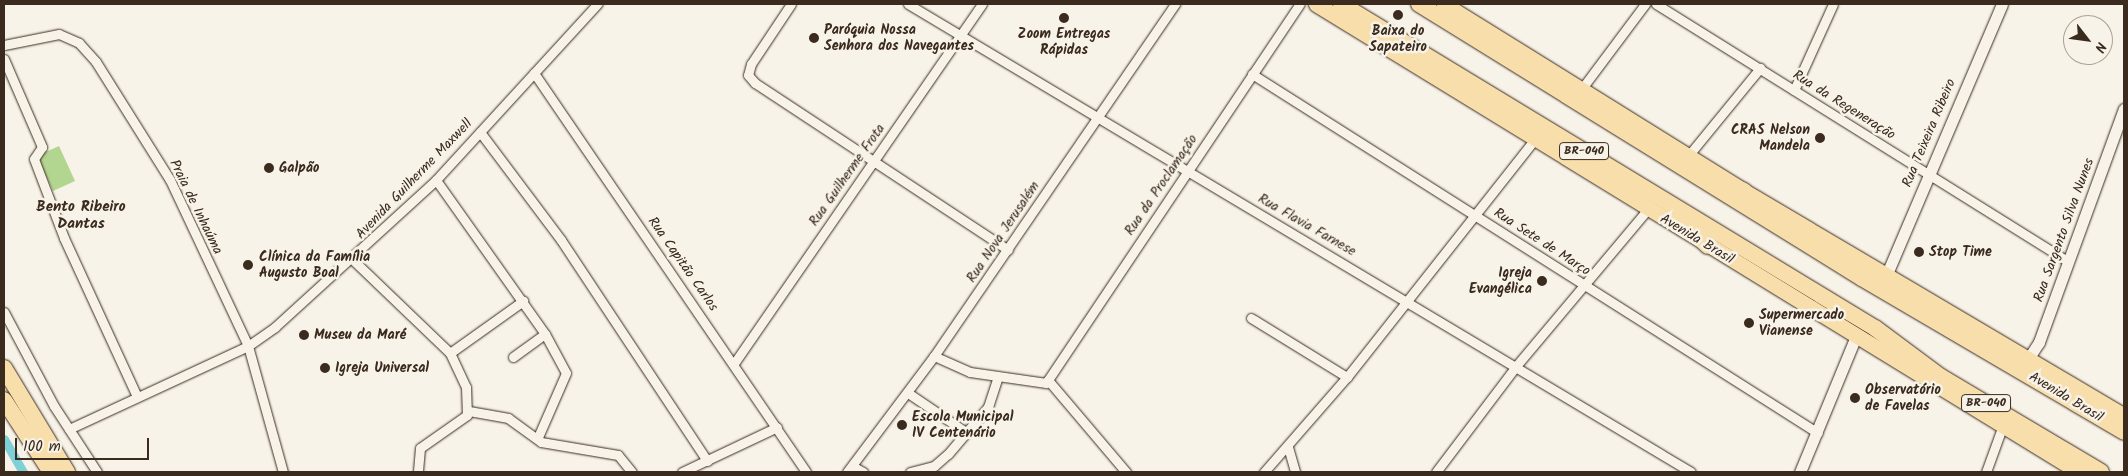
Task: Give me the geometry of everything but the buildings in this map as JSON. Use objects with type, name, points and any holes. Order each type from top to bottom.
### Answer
[{"type":"highway","name":"Avenida Brasil","points":[[1316,4],[2079,472]]},
{"type":"highway","name":"Avenida Brasil","points":[[1341,4],[1875,328],[1941,377],[2101,472]]},
{"type":"highway","name":"Avenida Brasil","points":[[1420,4],[1862,278],[2124,432]]},
{"type":"highway","name":"Avenida Brasil","points":[[1444,4],[1583,87],[1744,191],[2124,416]]},
{"type":"highway","points":[[1460,29],[1485,38],[1714,178],[1744,191]]},
{"type":"highway","points":[[1650,191],[1708,246]]},
{"type":"highway","points":[[4,368],[67,472]]},
{"type":"highway","points":[[4,400],[51,472]]},
{"type":"street","name":"Avenida Guilherme Maxwell","points":[[70,429],[248,346],[353,260],[436,180],[597,4]]},
{"type":"street","points":[[790,4],[755,57],[748,71],[755,83],[873,163],[1008,250]]},
{"type":"street","name":"Rua Flavia Farnese","points":[[908,4],[1186,171],[1517,365],[1646,449],[1691,472]]},
{"type":"street","name":"Rua Guilherme Frota","points":[[735,362],[982,4]]},
{"type":"street","name":"Rua Nova Jerusalém","points":[[850,469],[934,356],[1175,4]]},
{"type":"street","name":"Rua da Proclamação","points":[[1047,381],[1186,171],[1300,4]]},
{"type":"street","points":[[1583,87],[1646,4]]},
{"type":"street","name":"Rua da Regeneração","points":[[1656,4],[2068,261]]},
{"type":"street","points":[[1794,90],[1833,4]]},
{"type":"street","name":"Rua Teixeira Ribeiro","points":[[1886,276],[1927,174],[2002,4]]},
{"type":"street","name":"Praia de Inhaúma","points":[[4,45],[59,34],[88,52],[170,180],[248,346],[283,472]]},
{"type":"street","points":[[4,59],[42,147],[34,159],[64,238],[137,397]]},
{"type":"street","points":[[1688,156],[1760,68]]},
{"type":"street","name":"Rua Capitão Carlos","points":[[534,73],[735,362],[806,472]]},
{"type":"street","name":"Rua Sete de Março","points":[[1252,74],[1818,432]]},
{"type":"street","name":"Rua Sargento Silva Nunes","points":[[2028,359],[2068,261],[2124,109]]},
{"type":"street","points":[[480,132],[561,240],[707,461]]},
{"type":"street","points":[[1264,472],[1288,447],[1347,377],[1477,217],[1536,138]]},
{"type":"street","points":[[436,180],[523,301],[545,334],[566,373],[538,437]]},
{"type":"street","points":[[1436,472],[1517,365],[1583,284],[1648,209]]},
{"type":"street","points":[[353,260],[450,353],[464,382],[469,411]]},
{"type":"street","points":[[450,353],[523,301]]},
{"type":"street","points":[[4,312],[70,429],[97,472]]},
{"type":"street","points":[[1251,318],[1347,377]]},
{"type":"street","points":[[512,357],[545,334]]},
{"type":"street","points":[[1800,472],[1856,336]]},
{"type":"street","points":[[934,356],[953,368],[998,377],[1047,381],[1126,472]]},
{"type":"street","points":[[910,472],[929,470],[940,462],[967,433],[988,407],[998,377]]},
{"type":"street","points":[[908,393],[967,433]]},
{"type":"street","points":[[418,472],[420,448],[469,411],[508,418],[538,437],[541,442],[578,446],[593,454],[618,454],[632,472]]},
{"type":"street","points":[[1986,472],[2004,425]]},
{"type":"street","points":[[682,472],[777,427]]},
{"type":"street","points":[[1288,447],[1295,472]]},
{"type":"street","points":[[850,469],[864,472]]},
{"type":"green space","points":[[59,146],[75,181],[53,191],[37,156]]},
{"type":"waterway","points":[[4,439],[23,472]]},
{"type":"place","name":"Baixa do Sapateiro","points":[[1398,15]]},
{"type":"place","name":"Zoom Entregas Rápidas","points":[[1064,18]]},
{"type":"place","name":"Paróquia Nossa Senhora dos Navegantes","points":[[814,38]]},
{"type":"place","name":"CRAS Nelson Mandela","points":[[1820,138]]},
{"type":"place","name":"Galpão","points":[[269,168]]},
{"type":"place","name":"Stop Time","points":[[1919,252]]},
{"type":"place","name":"Clínica da Família Augusto Boal","points":[[248,265]]},
{"type":"place","name":"Igreja Evangélica","points":[[1542,281]]},
{"type":"place","name":"Supermercado Vianense","points":[[1749,323]]},
{"type":"place","name":"Museu da Maré","points":[[304,335]]},
{"type":"place","name":"Igreja Universal","points":[[325,368]]},
{"type":"place","name":"Observatório de Favelas","points":[[1855,398]]},
{"type":"place","name":"Escola Municipal IV Centenário","points":[[902,425]]},
{"type":"district","name":"Bento Ribeiro Dantas","points":[[81,216]]}]
